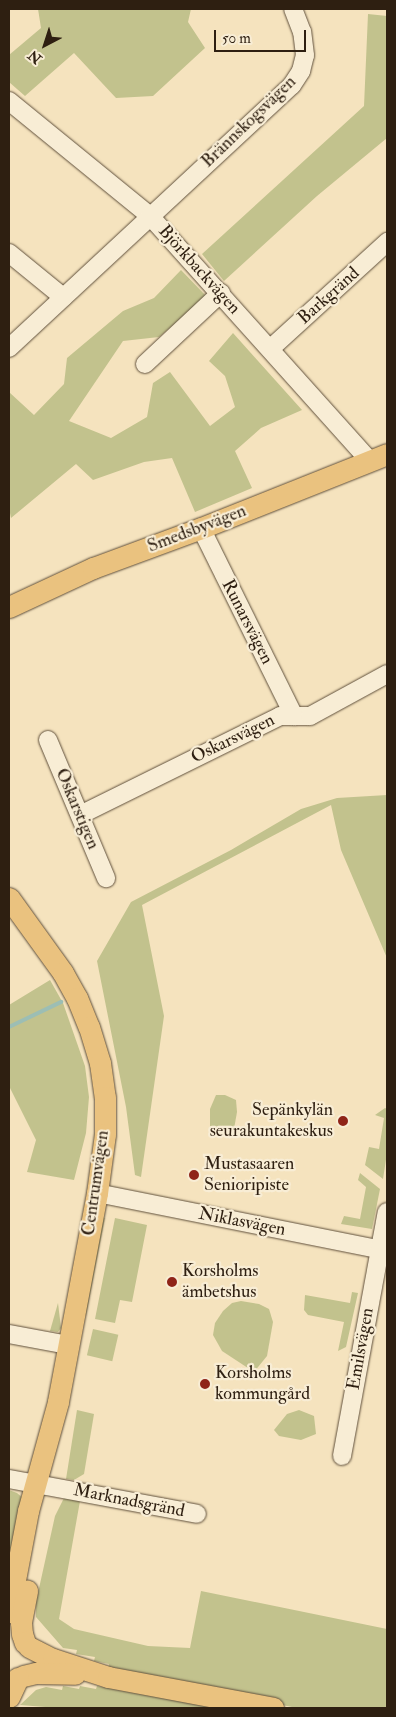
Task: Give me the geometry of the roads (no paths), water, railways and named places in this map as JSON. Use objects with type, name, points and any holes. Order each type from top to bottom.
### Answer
[{"type":"main road","name":"Smedsbyvägen","points":[[9,607],[93,568],[200,528],[378,457]]},
{"type":"main road","name":"Centrumvägen","points":[[9,898],[64,973],[90,1028],[100,1063],[105,1097],[105,1134],[97,1193],[58,1402],[48,1486],[21,1622],[21,1643],[32,1663],[17,1677],[9,1697]]},
{"type":"main road","name":"Centrumvägen","points":[[9,1612],[48,1486]]},
{"type":"main road","points":[[21,1643],[53,1659],[108,1676],[273,1708]]},
{"type":"main road","points":[[17,1677],[49,1672],[108,1676]]},
{"type":"street","name":"Brännskogsvägen","points":[[9,348],[292,85],[301,71],[306,56],[302,32],[293,9]]},
{"type":"street","name":"Björkbackvägen","points":[[9,101],[150,216],[270,349],[378,457]]},
{"type":"street","name":"Barkgränd","points":[[270,349],[387,242]]},
{"type":"street","points":[[9,253],[63,297]]},
{"type":"street","points":[[145,364],[221,293]]},
{"type":"street","name":"Runarsvägen","points":[[200,528],[294,716]]},
{"type":"street","name":"Oskarsvägen","points":[[80,815],[280,716],[310,716],[387,674]]},
{"type":"street","name":"Oskarstigen","points":[[48,740],[106,878]]},
{"type":"street","name":"Niklasvägen","points":[[97,1193],[384,1250]]},
{"type":"street","name":"Emilsvägen","points":[[342,1456],[384,1250],[387,1212]]},
{"type":"street","points":[[9,1334],[68,1345]]},
{"type":"street","name":"Marknadsgränd","points":[[9,1479],[197,1514]]},
{"type":"waterway","points":[[9,1027],[61,1002]]},
{"type":"place","name":"Sepänkylän seurakuntakeskus","points":[[343,1121]]},
{"type":"place","name":"Mustasaaren Senioripiste","points":[[194,1175]]},
{"type":"place","name":"Korsholms ämbetshus","points":[[172,1282]]},
{"type":"place","name":"Korsholms kommungård","points":[[205,1384]]}]
